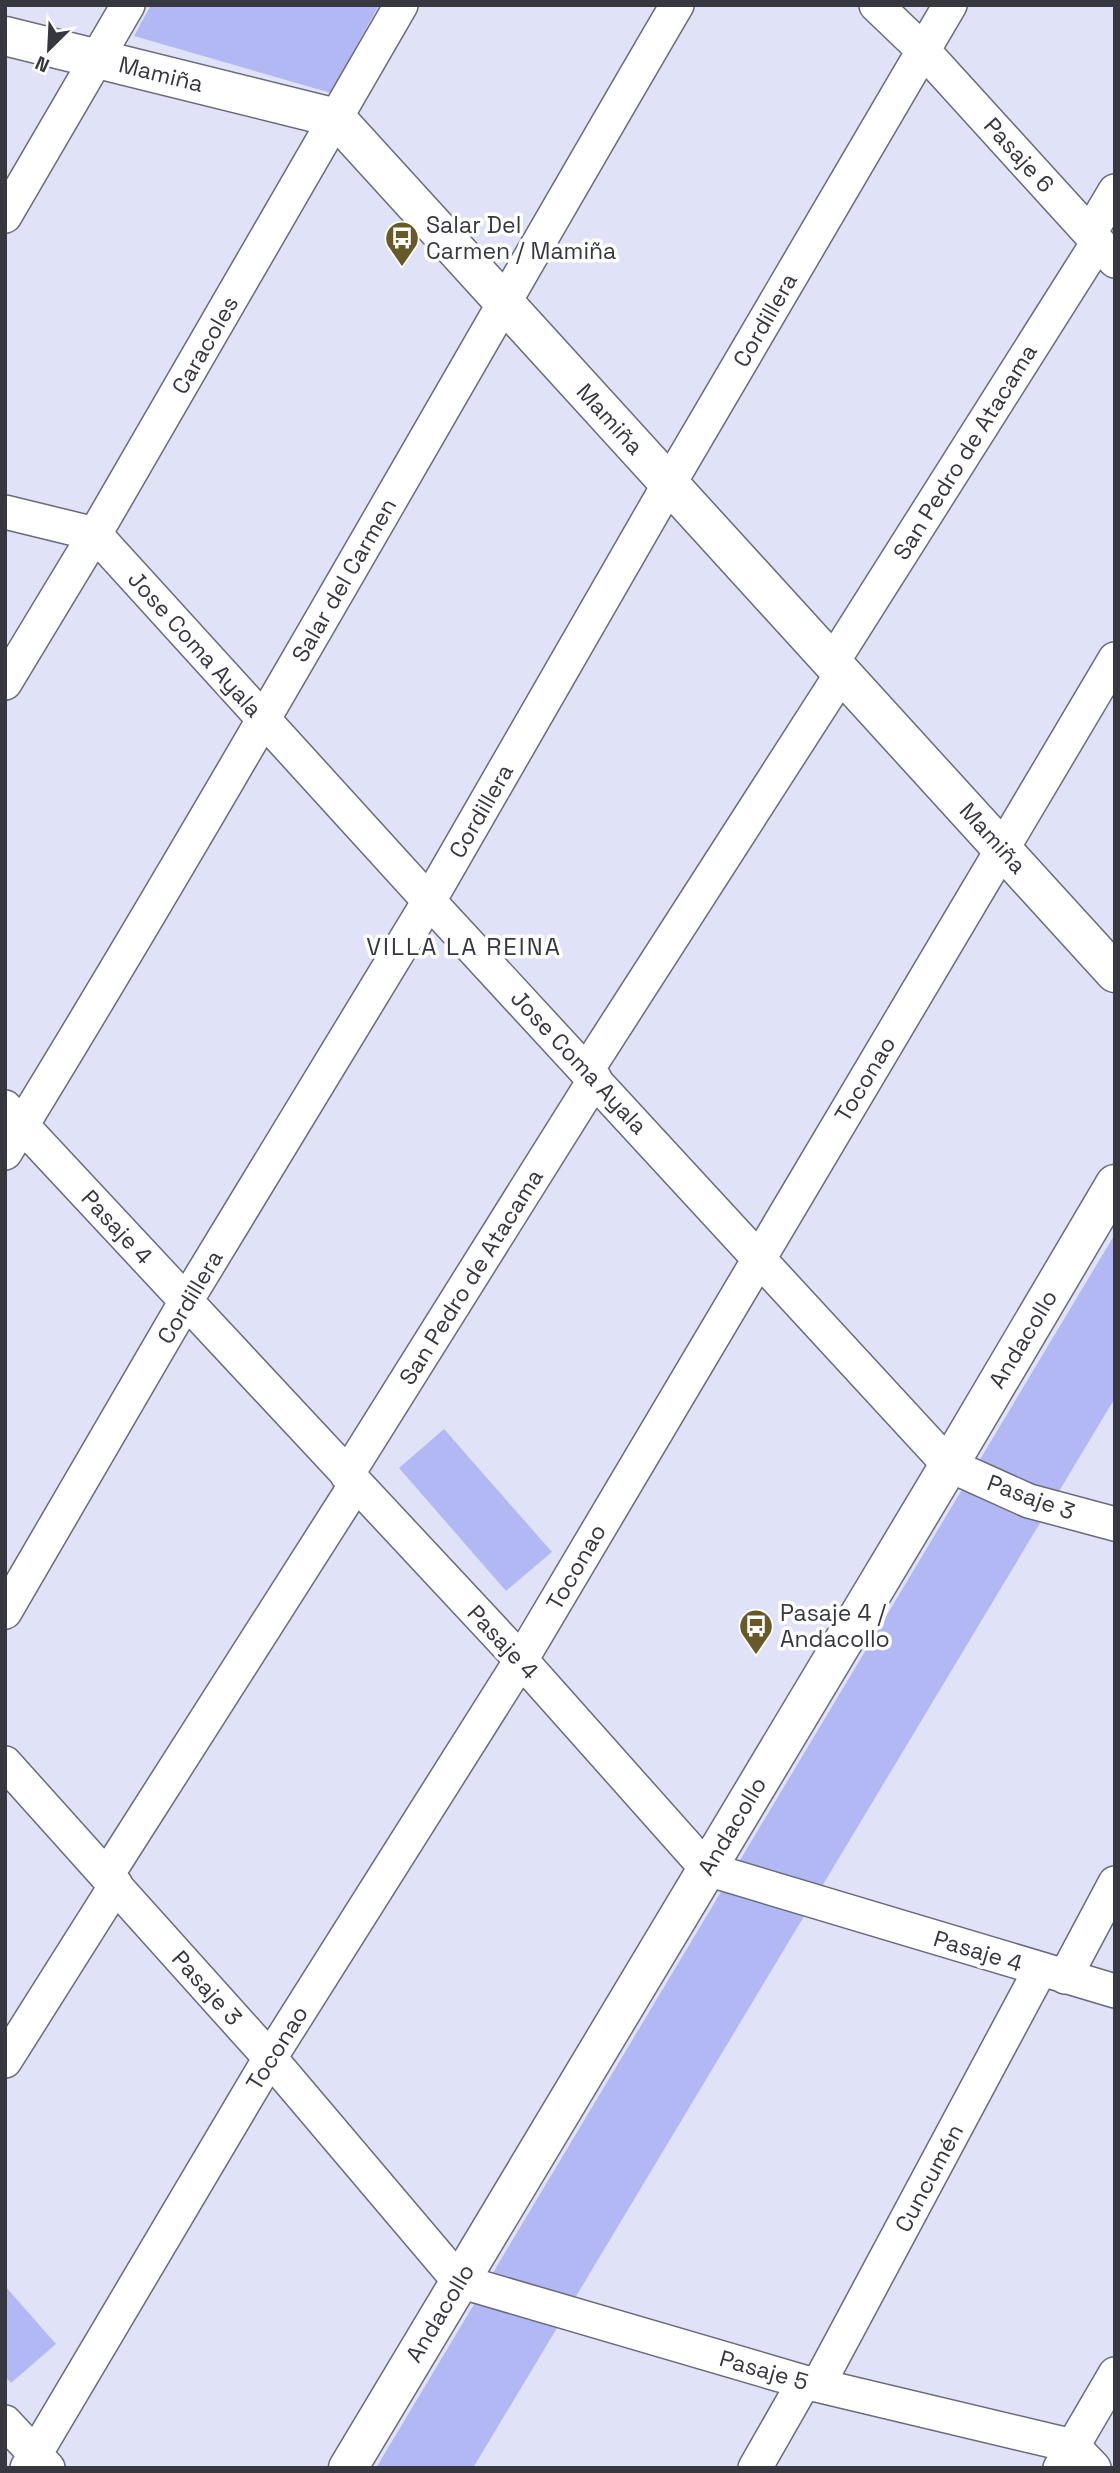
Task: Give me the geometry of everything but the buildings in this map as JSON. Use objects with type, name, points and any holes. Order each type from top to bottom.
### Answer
[{"type":"street","points":[[5,216],[128,5]]},
{"type":"street","name":"Caracoles","points":[[5,683],[95,534],[401,5]]},
{"type":"street","name":"Salar del Carmen","points":[[11,1129],[264,720],[503,302],[677,5]]},
{"type":"street","name":"Pasaje 6","points":[[876,5],[923,50],[1101,245]]},
{"type":"street","name":"Cordillera","points":[[5,1612],[186,1301],[429,901],[950,5]]},
{"type":"street","name":"Mamiña","points":[[5,36],[336,118],[1115,973]]},
{"type":"street","name":"San Pedro de Atacama","points":[[5,2061],[591,1075],[837,668],[1101,245],[1115,191]]},
{"type":"street","points":[[5,512],[95,534]]},
{"type":"street","name":"Jose Coma Ayala","points":[[95,534],[949,1465]]},
{"type":"street","name":"Toconao","points":[[37,2463],[270,2058],[521,1660],[1115,659]]},
{"type":"street","name":"Pasaje 4","points":[[11,1129],[186,1301],[521,1660],[707,1869],[1115,1992]]},
{"type":"street","name":"Andacollo","points":[[348,2468],[1115,1184]]},
{"type":"street","name":"Pasaje 3","points":[[949,1465],[1029,1501],[1115,1524]]},
{"type":"street","name":"Pasaje 3","points":[[5,1763],[270,2058],[459,2281]]},
{"type":"street","name":"Cuncumén","points":[[755,2468],[811,2384],[1052,1974],[1115,1883]]},
{"type":"street","name":"Pasaje 5","points":[[459,2281],[1076,2460]]},
{"type":"street","points":[[1076,2460],[1115,2374]]},
{"type":"street","points":[[5,2422],[37,2463]]},
{"type":"shaded area","points":[[151,5],[379,5],[331,93],[134,36]]},
{"type":"shaded area","points":[[1115,1234],[1115,1398],[473,2468],[376,2468]]},
{"type":"shaded area","points":[[444,1429],[552,1552],[506,1591],[399,1468]]},
{"type":"shaded area","points":[[5,2286],[56,2344],[11,2383],[5,2376]]},
{"type":"place","name":"Salar Del Carmen / Mamiña","points":[[402,268]]},
{"type":"place","name":"Pasaje 4 / Andacollo","points":[[756,1656]]},
{"type":"district","name":"VILLA LA REINA","points":[[464,947]]}]
